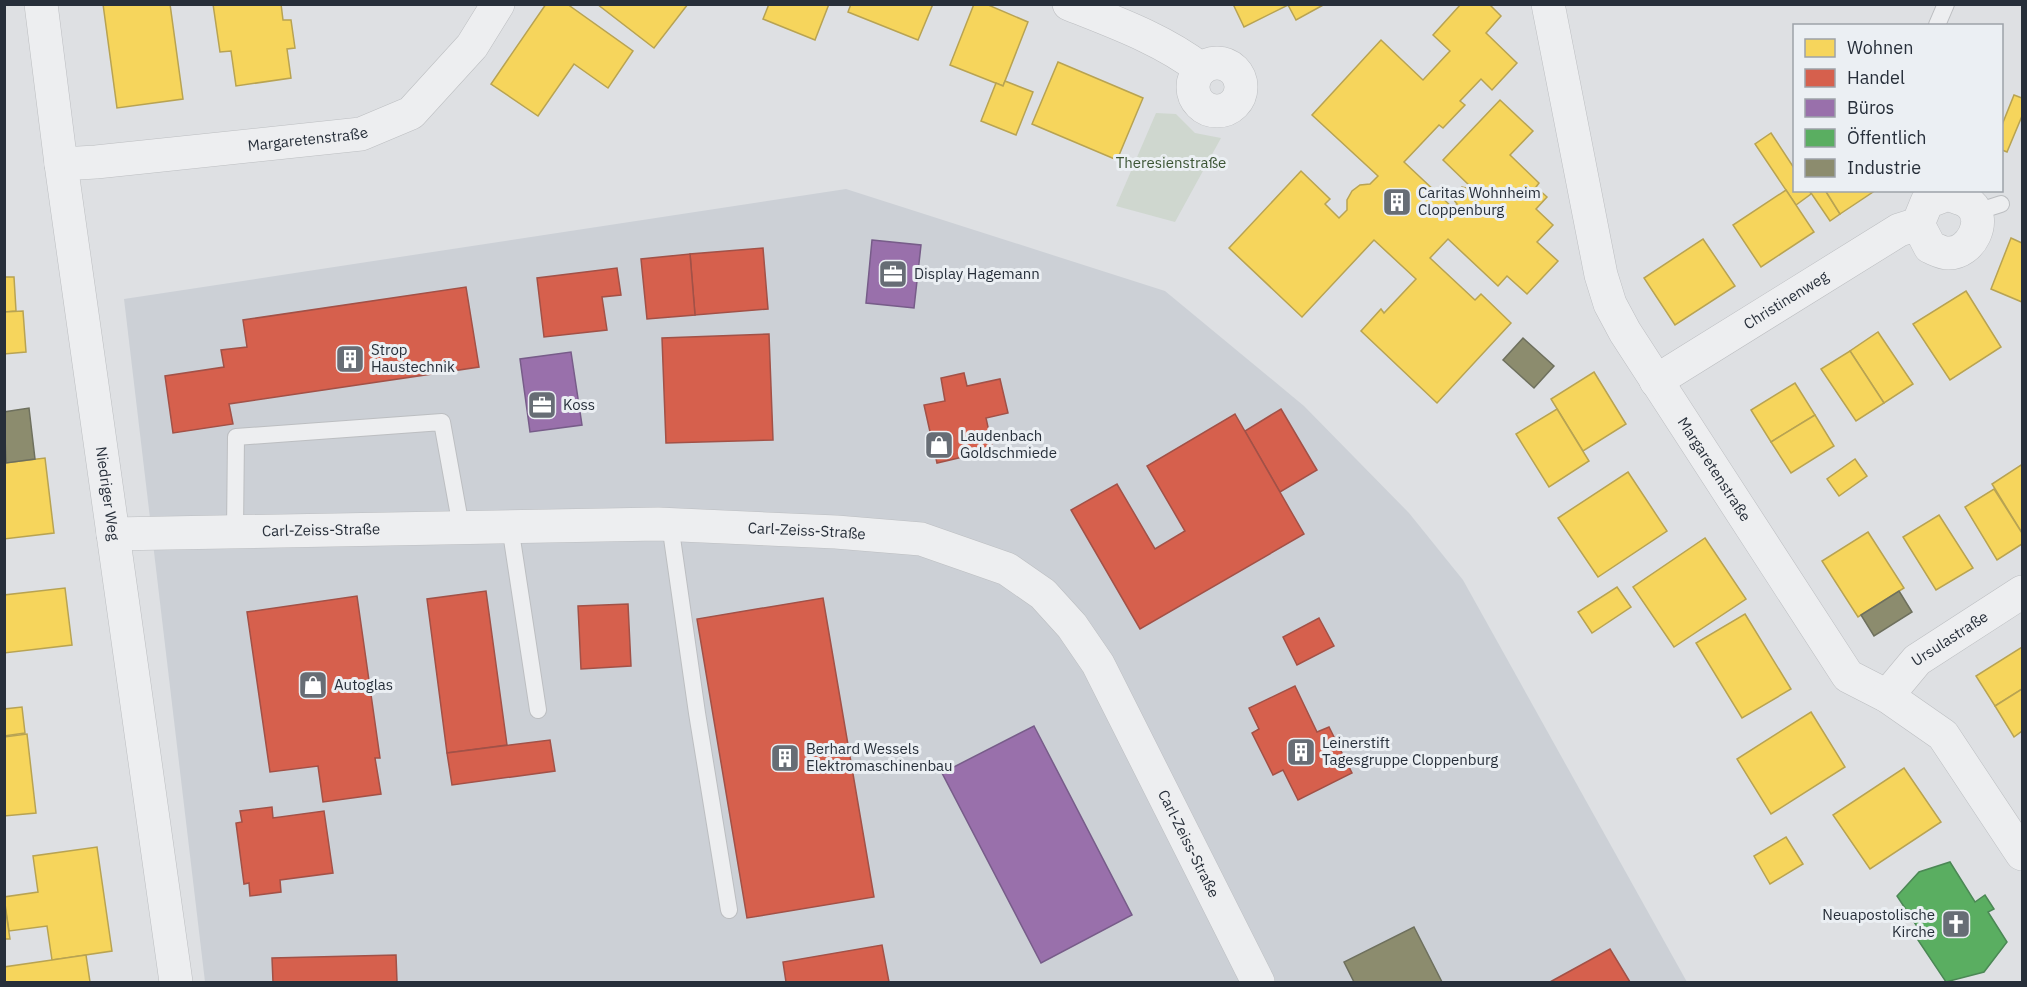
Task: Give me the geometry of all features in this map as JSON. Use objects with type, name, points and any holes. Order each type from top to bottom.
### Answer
[{"type":"street","name":"Niedriger Weg","points":[[41,4],[61,164],[176,982]]},
{"type":"street","name":"Margaretenstraße","points":[[61,164],[361,134],[411,113],[472,46],[498,4]]},
{"type":"street","points":[[1069,4],[1117,23],[1182,54],[1201,69]]},
{"type":"street","name":"Margaretenstraße","points":[[1548,4],[1601,275],[1610,304],[1656,381],[1848,676],[1887,696],[1943,735],[2022,854]]},
{"type":"street","points":[[1948,194],[1988,208],[1973,240],[1961,250],[1948,253],[1930,247],[1918,224],[1927,202],[1948,194]]},
{"type":"street","name":"Christinenweg","points":[[1656,381],[1899,230],[1918,224]]},
{"type":"street","name":"Carl-Zeiss-Straße","points":[[113,534],[670,524],[836,532],[921,539],[1007,569],[1043,594],[1072,626],[1098,664],[1258,982]]},
{"type":"street","name":"Ursulastraße","points":[[1887,696],[1917,660],[2022,592]]},
{"type":"lane","points":[[1937,24],[1946,4]]},
{"type":"lane","points":[[235,531],[236,436],[442,422],[461,527]]},
{"type":"lane","points":[[670,524],[697,713],[729,910]]},
{"type":"lane","points":[[510,526],[538,710]]},
{"type":"shaded area","points":[[846,189],[1165,291],[1304,406],[1409,513],[1463,580],[1687,982],[205,982],[124,299]]},
{"type":"green space","name":"Theresienstraße","points":[[1156,113],[1176,114],[1195,133],[1221,138],[1175,222],[1116,206]]},
{"type":"building: Wohnen","points":[[103,4],[170,4],[183,99],[117,108]]},
{"type":"building: Wohnen","points":[[213,4],[281,4],[283,20],[291,20],[295,48],[287,49],[291,78],[236,86],[231,51],[220,52]]},
{"type":"building: Wohnen","points":[[546,4],[567,4],[633,51],[608,88],[574,64],[538,116],[491,84]]},
{"type":"building: Wohnen","points":[[597,4],[688,4],[654,48]]},
{"type":"building: Wohnen","points":[[769,4],[829,4],[815,40],[763,19]]},
{"type":"building: Wohnen","points":[[851,4],[933,4],[918,40],[848,12]]},
{"type":"building: Wohnen","points":[[974,4],[986,4],[1028,22],[1003,86],[950,65]]},
{"type":"building: Wohnen","points":[[1233,4],[1325,4],[1296,20],[1288,5],[1244,27]]},
{"type":"building: Wohnen","name":"Caritas Wohnheim Cloppenburg","points":[[1461,4],[1489,4],[1501,16],[1486,33],[1517,63],[1492,90],[1481,79],[1460,101],[1465,105],[1443,128],[1439,125],[1404,162],[1453,208],[1457,204],[1454,200],[1456,191],[1462,187],[1472,188],[1443,160],[1500,100],[1533,131],[1510,155],[1539,183],[1536,187],[1547,197],[1536,209],[1553,225],[1537,242],[1558,261],[1527,294],[1507,276],[1498,286],[1448,239],[1430,258],[1475,300],[1481,294],[1511,323],[1437,403],[1361,331],[1381,309],[1384,313],[1416,279],[1374,240],[1302,317],[1229,248],[1301,171],[1330,199],[1325,204],[1339,218],[1347,210],[1347,200],[1352,191],[1360,185],[1370,184],[1378,176],[1312,115],[1381,40],[1423,80],[1450,51],[1433,35]]},
{"type":"building: Wohnen","points":[[1058,62],[1143,98],[1117,160],[1032,124]]},
{"type":"building: Wohnen","points":[[1005,81],[1033,92],[1016,135],[981,121],[996,83],[1003,86]]},
{"type":"building: Wohnen","points":[[2014,95],[2022,98],[2022,116],[2007,152],[2003,150],[2003,122]]},
{"type":"building: Wohnen","points":[[1771,133],[1793,166],[1793,192],[1810,192],[1811,194],[1796,205],[1755,144]]},
{"type":"building: Wohnen","points":[[1786,190],[1814,232],[1761,267],[1733,225]]},
{"type":"building: Wohnen","points":[[1810,192],[1826,192],[1840,214],[1830,221]]},
{"type":"building: Wohnen","points":[[1826,192],[1873,192],[1840,214]]},
{"type":"building: Wohnen","points":[[2011,238],[2022,243],[2022,302],[1991,289]]},
{"type":"building: Wohnen","points":[[1703,239],[1735,286],[1675,325],[1644,278]]},
{"type":"building: Wohnen","points":[[4,277],[14,277],[16,311],[4,312]]},
{"type":"building: Wohnen","points":[[1966,291],[2001,347],[1950,380],[1913,324]]},
{"type":"building: Wohnen","points":[[23,311],[26,352],[4,354],[4,312]]},
{"type":"building: Wohnen","points":[[1878,332],[1913,384],[1884,403],[1850,351]]},
{"type":"building: Wohnen","points":[[1850,351],[1884,403],[1856,421],[1821,369]]},
{"type":"building: Wohnen","points":[[1594,372],[1626,424],[1583,451],[1551,399]]},
{"type":"building: Wohnen","points":[[1795,383],[1815,415],[1771,442],[1751,410]]},
{"type":"building: Wohnen","points":[[1557,409],[1589,461],[1549,487],[1516,434]]},
{"type":"building: Wohnen","points":[[1815,415],[1834,446],[1791,473],[1771,442]]},
{"type":"building: Wohnen","points":[[45,458],[54,533],[4,539],[4,463]]},
{"type":"building: Wohnen","points":[[1855,459],[1867,476],[1839,496],[1827,479]]},
{"type":"building: Wohnen","points":[[2021,465],[2022,467],[2022,533],[1992,484]]},
{"type":"building: Wohnen","points":[[1628,472],[1667,531],[1598,577],[1558,518]]},
{"type":"building: Wohnen","points":[[1994,489],[2022,533],[2022,544],[1997,560],[1965,507]]},
{"type":"building: Wohnen","points":[[1939,515],[1973,568],[1936,590],[1903,537]]},
{"type":"building: Wohnen","points":[[1868,532],[1904,588],[1858,617],[1822,561]]},
{"type":"building: Wohnen","points":[[1705,538],[1746,599],[1674,647],[1633,587]]},
{"type":"building: Wohnen","points":[[1617,587],[1631,607],[1592,633],[1578,612]]},
{"type":"building: Wohnen","points":[[65,588],[72,645],[4,653],[4,595]]},
{"type":"building: Wohnen","points":[[1745,614],[1791,689],[1742,718],[1696,643]]},
{"type":"building: Wohnen","points":[[2022,647],[2022,689],[1995,706],[1976,676]]},
{"type":"building: Wohnen","points":[[2022,689],[2022,731],[2014,737],[1995,706]]},
{"type":"building: Wohnen","points":[[22,707],[25,733],[4,736],[4,709]]},
{"type":"building: Wohnen","points":[[1811,712],[1845,767],[1771,814],[1737,759]]},
{"type":"building: Wohnen","points":[[27,734],[36,813],[4,816],[4,737]]},
{"type":"building: Wohnen","points":[[1904,768],[1941,822],[1870,869],[1833,815]]},
{"type":"building: Wohnen","points":[[1786,837],[1803,864],[1770,884],[1754,856]]},
{"type":"building: Wohnen","points":[[97,847],[112,951],[52,960],[47,926],[9,931],[4,897],[38,892],[33,856]]},
{"type":"building: Wohnen","points":[[4,900],[10,939],[4,939]]},
{"type":"building: Wohnen","points":[[86,955],[90,982],[4,982],[4,967]]},
{"type":"building: Handel","points":[[763,248],[768,309],[695,315],[690,254]]},
{"type":"building: Handel","points":[[690,254],[695,315],[647,319],[641,259]]},
{"type":"building: Handel","points":[[617,268],[621,295],[602,297],[607,330],[544,337],[537,278]]},
{"type":"building: Handel","name":"Strop Haustechnik","points":[[466,287],[479,367],[229,404],[233,424],[173,433],[165,376],[224,367],[221,350],[247,347],[243,320]]},
{"type":"building: Handel","points":[[769,334],[773,440],[666,443],[662,338]]},
{"type":"building: Handel","points":[[964,373],[967,386],[1000,379],[1008,413],[986,418],[993,450],[937,463],[924,405],[945,401],[941,378]]},
{"type":"building: Handel","points":[[1281,409],[1317,470],[1280,492],[1245,431]]},
{"type":"building: Handel","points":[[1235,414],[1304,534],[1140,629],[1071,510],[1117,484],[1155,549],[1185,531],[1147,466]]},
{"type":"building: Handel","points":[[486,591],[507,745],[447,753],[427,599]]},
{"type":"building: Handel","name":"Autoglas","points":[[357,596],[380,758],[375,758],[381,794],[323,802],[318,766],[270,772],[247,612]]},
{"type":"building: Handel","name":"Berhard Wessels Elektromaschinenbau","points":[[823,598],[874,897],[747,918],[697,619]]},
{"type":"building: Handel","points":[[628,604],[631,666],[581,669],[578,606]]},
{"type":"building: Handel","points":[[1319,618],[1334,646],[1297,665],[1283,637]]},
{"type":"building: Handel","name":"Leinerstift Tagesgruppe Cloppenburg","points":[[1295,686],[1317,732],[1329,727],[1352,773],[1298,800],[1283,770],[1273,775],[1252,733],[1259,729],[1249,708]]},
{"type":"building: Handel","points":[[550,740],[555,771],[452,785],[447,753]]},
{"type":"building: Handel","points":[[272,807],[273,818],[324,811],[333,873],[280,880],[281,892],[250,896],[249,883],[244,884],[236,823],[242,822],[240,811]]},
{"type":"building: Handel","points":[[882,945],[889,982],[786,982],[783,962]]},
{"type":"building: Handel","points":[[1610,949],[1630,982],[1550,982]]},
{"type":"building: Handel","points":[[396,955],[397,982],[273,982],[272,958]]},
{"type":"building: Büros","name":"Display Hagemann","points":[[872,240],[921,245],[914,308],[866,303]]},
{"type":"building: Büros","points":[[571,352],[582,425],[530,432],[520,359]]},
{"type":"building: Büros","points":[[1034,726],[1132,915],[1041,963],[942,773]]},
{"type":"building: Öffentlich","name":"Neuapostolische Kirche","points":[[1950,862],[1975,902],[1985,895],[1994,909],[1988,912],[2007,942],[1984,972],[1946,982],[1918,940],[1924,937],[1897,896],[1919,872]]},
{"type":"building: Industrie","points":[[1523,338],[1554,366],[1534,388],[1503,360]]},
{"type":"building: Industrie","points":[[29,408],[35,459],[6,463],[4,412]]},
{"type":"building: Industrie","points":[[1899,591],[1912,612],[1874,636],[1861,615]]},
{"type":"building: Industrie","points":[[1414,927],[1442,982],[1354,982],[1344,962]]},
{"type":"place","name":"Caritas Wohnheim Cloppenburg","points":[[1397,202]]},
{"type":"place","name":"Display Hagemann","points":[[893,274]]},
{"type":"place","name":"Strop Haustechnik","points":[[350,359]]},
{"type":"place","name":"Koss","points":[[542,405]]},
{"type":"place","name":"Laudenbach Goldschmiede","points":[[939,445]]},
{"type":"place","name":"Autoglas","points":[[313,685]]},
{"type":"place","name":"Leinerstift Tagesgruppe Cloppenburg","points":[[1301,752]]},
{"type":"place","name":"Berhard Wessels Elektromaschinenbau","points":[[785,758]]},
{"type":"place","name":"Neuapostolische Kirche","points":[[1956,924]]}]
